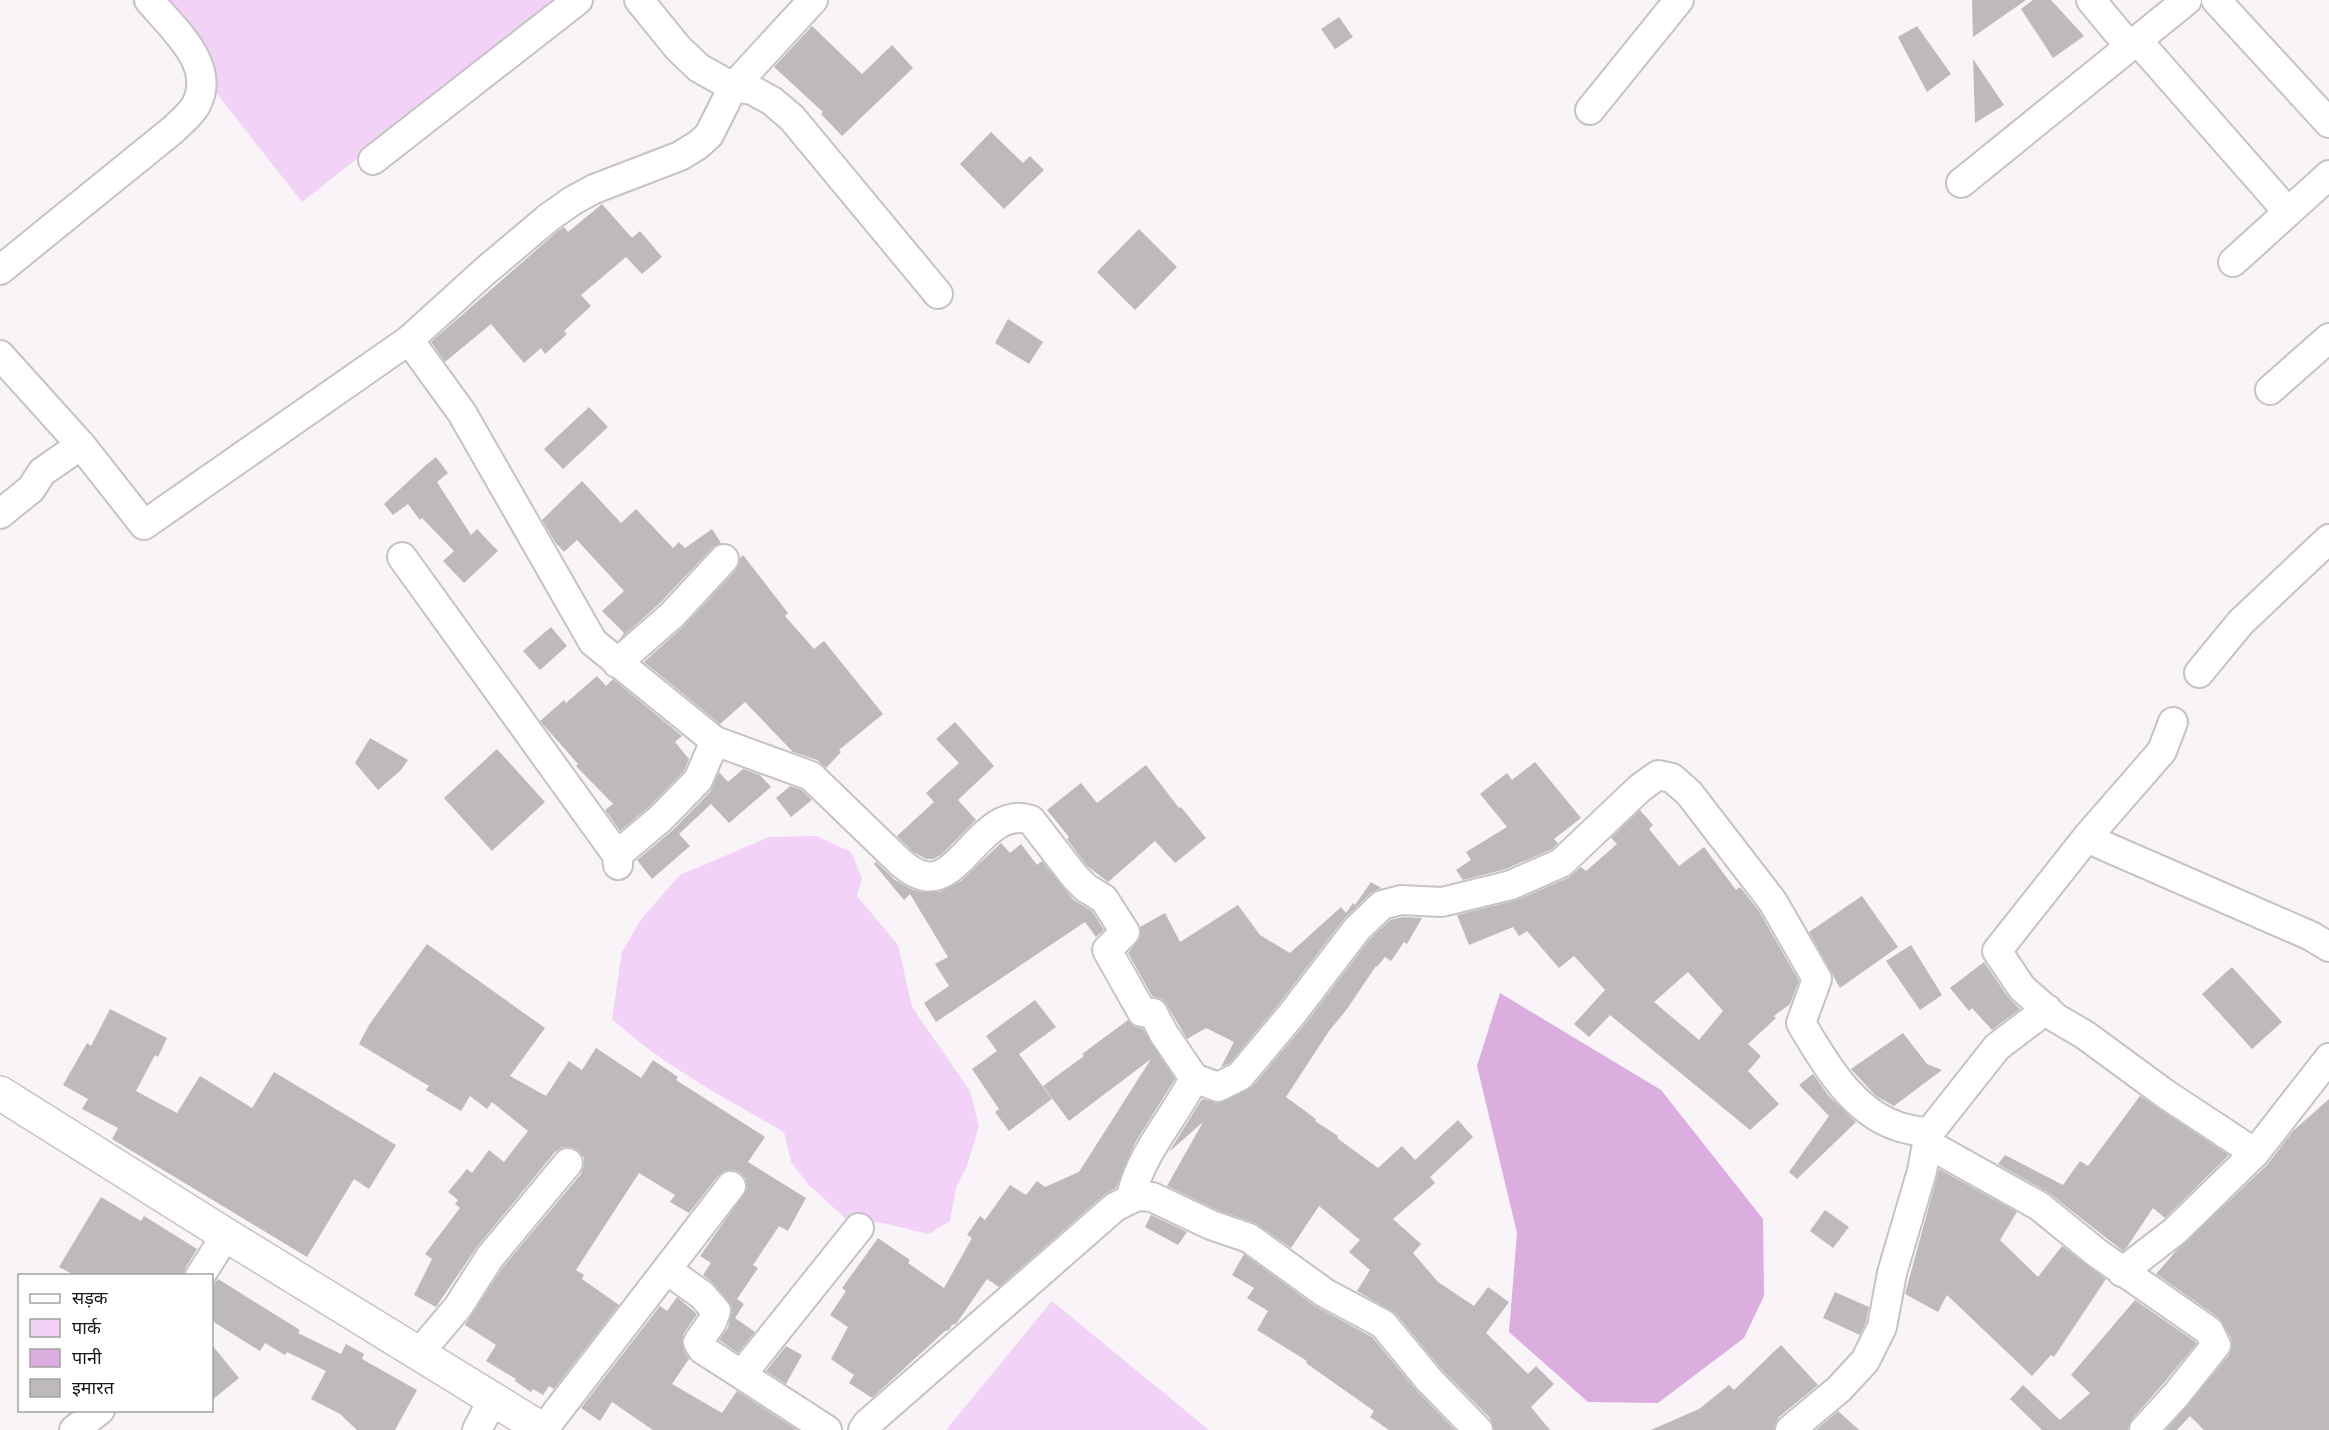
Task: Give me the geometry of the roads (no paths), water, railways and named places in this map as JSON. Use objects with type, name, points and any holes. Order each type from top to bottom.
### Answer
[{"type":"main road","points":[[0,1093],[543,1430]]},
{"type":"street","points":[[0,270],[174,129],[196,106],[203,82],[197,58],[149,0]]},
{"type":"street","points":[[373,160],[578,0]]},
{"type":"street","points":[[639,0],[678,48],[699,68],[733,87],[752,90],[772,101],[792,118],[938,294]]},
{"type":"street","points":[[0,355],[81,445],[144,525],[409,340],[484,272],[572,201],[594,189],[680,156],[698,145],[709,135],[733,87],[813,0]]},
{"type":"street","points":[[1590,110],[1679,0]]},
{"type":"street","points":[[2091,0],[2288,212]]},
{"type":"street","points":[[1961,183],[2187,0]]},
{"type":"street","points":[[2216,0],[2329,123]]},
{"type":"street","points":[[2233,262],[2329,175]]},
{"type":"street","points":[[2271,390],[2329,338]]},
{"type":"street","points":[[409,340],[462,413],[593,642],[715,741],[811,776],[911,871],[926,877],[942,875],[1006,818],[1020,816],[1031,820],[1075,877],[1086,888],[1104,899],[1110,907],[1125,932],[1107,950],[1142,1012],[1153,1013],[1194,1078],[1218,1087],[1240,1076],[1357,929],[1382,905],[1401,900],[1442,902],[1511,885],[1561,863],[1640,788],[1658,775],[1672,778],[1689,793],[1773,902],[1817,979],[1801,1023],[1827,1067],[1855,1099],[1871,1111],[1896,1126],[1929,1132]]},
{"type":"street","points":[[0,514],[31,489],[42,472],[81,445]]},
{"type":"street","points":[[2199,673],[2241,622],[2329,539]]},
{"type":"street","points":[[402,557],[617,860],[698,780],[715,741]]},
{"type":"street","points":[[617,663],[672,615],[724,559]]},
{"type":"street","points":[[2173,722],[2162,751],[2088,836],[1997,951],[2022,988],[2056,1018],[2085,1035],[2255,1153]]},
{"type":"street","points":[[2100,844],[2311,936],[2329,947]]},
{"type":"street","points":[[1790,1430],[1839,1389],[1865,1361],[1882,1327],[1892,1273],[1922,1171],[1929,1132],[1997,1047],[2047,1009]]},
{"type":"street","points":[[2122,1272],[2175,1230],[2255,1153],[2329,1058]]},
{"type":"street","points":[[1131,1197],[1143,1161],[1166,1124],[1178,1110],[1194,1078]]},
{"type":"street","points":[[1929,1132],[1930,1145],[2039,1206],[2122,1272],[2209,1331],[2216,1345],[2144,1430]]},
{"type":"street","points":[[419,1353],[458,1307],[490,1257],[568,1163]]},
{"type":"street","points":[[543,1430],[731,1186]]},
{"type":"street","points":[[863,1430],[867,1424],[1115,1207],[1137,1196],[1152,1197],[1211,1225],[1249,1238],[1325,1293],[1383,1324],[1430,1381],[1478,1430]]},
{"type":"street","points":[[742,1374],[859,1228]]},
{"type":"street","points":[[201,1274],[226,1235]]},
{"type":"street","points":[[667,1270],[702,1295],[716,1311],[712,1322],[698,1342],[702,1349],[827,1430]]},
{"type":"street","points":[[477,1430],[493,1399]]},
{"type":"street","points":[[74,1430],[97,1412]]},
{"type":"water","points":[[1500,993],[1661,1090],[1763,1219],[1764,1296],[1744,1338],[1658,1403],[1588,1402],[1509,1332],[1517,1233],[1477,1066]]}]
